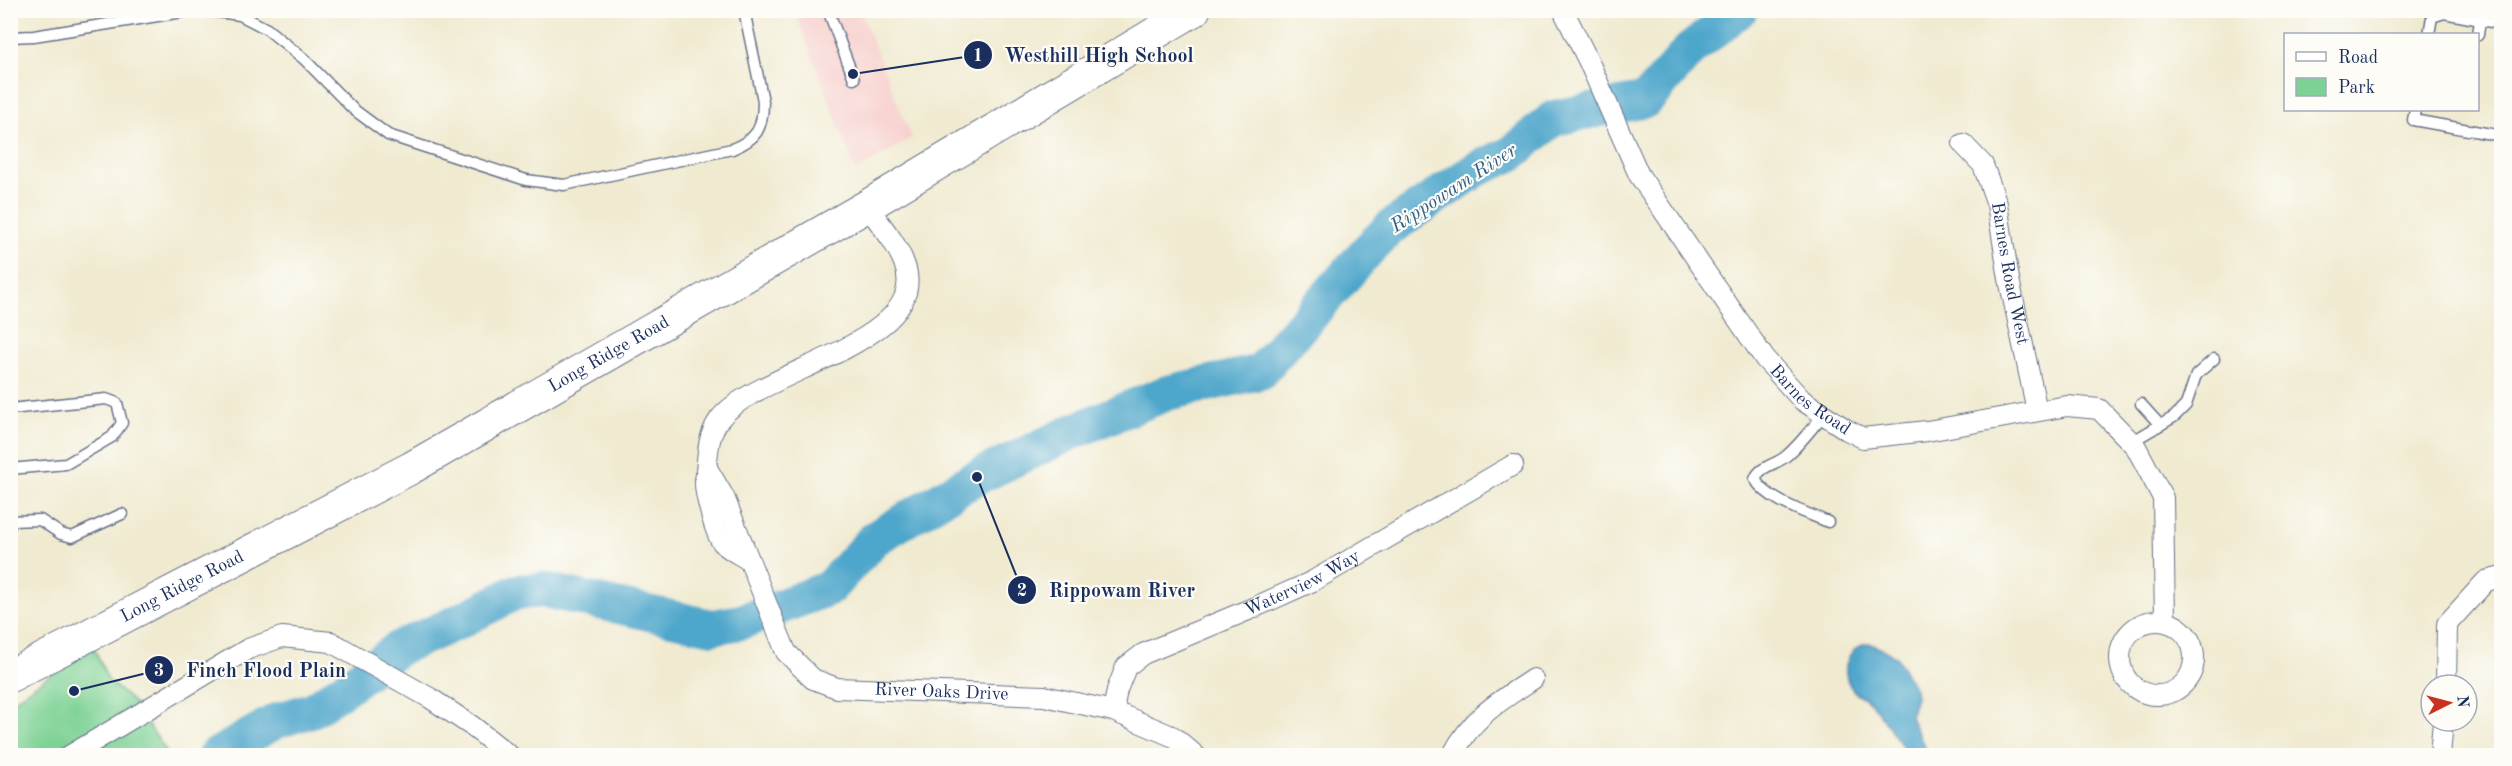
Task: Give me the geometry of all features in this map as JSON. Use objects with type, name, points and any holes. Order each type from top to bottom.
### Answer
[{"type":"main road","name":"Long Ridge Road","points":[[10,676],[411,468],[867,206],[1194,10]]},
{"type":"street","name":"Barnes Road","points":[[1563,10],[1639,175],[1765,359],[1802,399],[1863,438],[1927,431],[2067,406],[2099,409],[2136,447],[2163,498],[2165,621]]},
{"type":"street","name":"Barnes Road West","points":[[1963,144],[1983,165],[1997,204],[2009,279],[2037,411]]},
{"type":"street","name":"River Oaks Drive","points":[[867,206],[895,246],[904,265],[907,279],[906,293],[899,306],[878,329],[859,341],[765,387],[729,410],[719,420],[706,451],[705,485],[708,504],[722,543],[748,560],[786,652],[813,679],[837,688],[1044,696],[1113,711],[1174,737],[1196,756]]},
{"type":"street","name":"Waterview Way","points":[[1113,711],[1117,690],[1126,667],[1143,654],[1253,609],[1313,581],[1513,465]]},
{"type":"street","points":[[2446,673],[2447,624],[2486,581],[2502,577]]},
{"type":"street","points":[[69,756],[248,649],[282,637],[331,642],[430,698],[504,754]]},
{"type":"street","points":[[1452,756],[1473,723],[1489,707],[1533,679]]},
{"type":"street","points":[[2440,756],[2442,733]]},
{"type":"lane","points":[[10,37],[34,36],[195,10]]},
{"type":"lane","points":[[201,10],[240,15],[267,29],[304,59],[354,109],[388,135],[526,180],[564,185],[732,149],[749,142],[759,129],[763,115],[763,101],[744,10]]},
{"type":"lane","points":[[828,10],[854,79]]},
{"type":"lane","points":[[2429,33],[2432,17],[2445,12],[2502,24]]},
{"type":"lane","points":[[2478,33],[2480,20]]},
{"type":"lane","points":[[2414,115],[2502,136]]},
{"type":"lane","points":[[2131,442],[2174,417],[2186,405],[2196,375],[2214,359]]},
{"type":"lane","points":[[10,409],[106,399],[117,403],[122,423],[112,437],[66,464],[10,469]]},
{"type":"lane","points":[[2141,404],[2160,425]]},
{"type":"lane","points":[[1824,415],[1795,448],[1783,459],[1762,470],[1755,479],[1759,487],[1768,494],[1828,522]]},
{"type":"lane","points":[[10,521],[40,520],[61,534],[72,537],[122,514]]},
{"type":"shaded area","points":[[795,11],[860,11],[912,138],[856,171]]},
{"type":"green space","points":[[93,645],[108,680],[132,701],[169,755],[11,755],[10,703]]},
{"type":"water","points":[[1869,643],[1896,656],[1915,689],[1916,696],[1910,717],[1926,749],[1924,755],[1912,755],[1905,750],[1872,704],[1855,692],[1849,683],[1846,668],[1850,655],[1861,645]]},
{"type":"waterway","name":"Rippowam River","points":[[215,756],[276,721],[312,710],[399,648],[456,623],[516,592],[545,590],[712,627],[741,622],[829,588],[874,539],[977,477],[1074,431],[1167,393],[1260,372],[1391,227],[1477,169],[1511,154],[1554,118],[1646,100],[1690,50],[1740,10]]},
{"type":"place","name":"Westhill High School","points":[[853,74]]},
{"type":"place","name":"Rippowam River","points":[[977,477]]},
{"type":"place","name":"Finch Flood Plain","points":[[74,691]]}]
